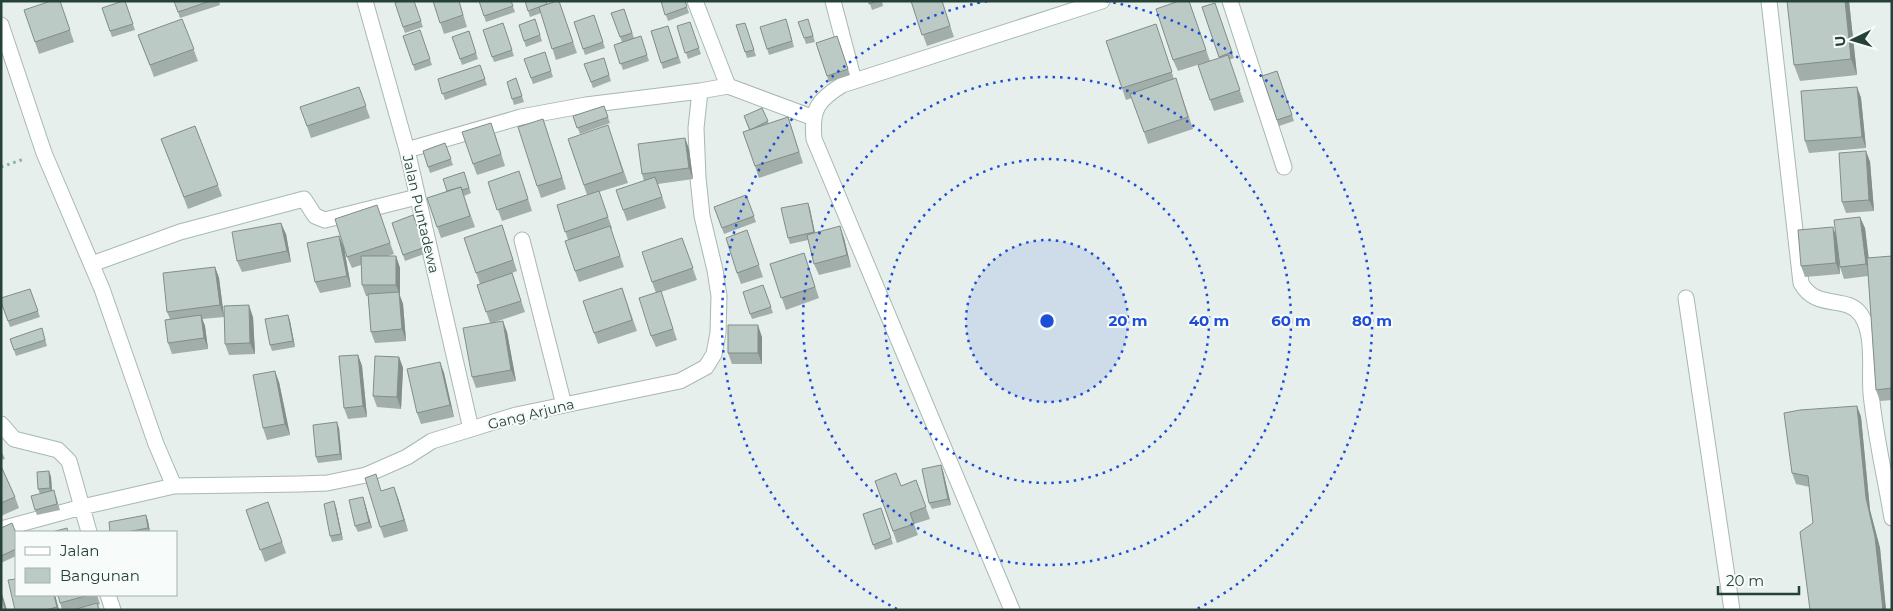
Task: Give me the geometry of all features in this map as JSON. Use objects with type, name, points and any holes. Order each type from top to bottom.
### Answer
[{"type":"street","name":"Jalan Puntadewa","points":[[365,1],[407,150],[471,429]]},
{"type":"street","points":[[695,1],[728,86]]},
{"type":"street","points":[[833,1],[854,81]]},
{"type":"street","points":[[1012,610],[814,139],[814,118],[818,103],[842,85],[1065,7],[1102,1]]},
{"type":"street","points":[[1230,1],[1284,167]]},
{"type":"street","points":[[1768,1],[1801,283],[1806,292],[1815,298],[1853,306],[1862,316],[1869,333],[1872,394],[1892,518]]},
{"type":"street","points":[[1,25],[44,153],[102,289],[156,444],[174,486]]},
{"type":"street","points":[[407,150],[521,117],[586,105],[728,86],[814,118]]},
{"type":"street","name":"Gang Arjuna","points":[[1,530],[174,486],[327,482],[366,474],[407,457],[432,441],[516,415],[680,381],[706,367],[714,354],[718,333],[719,296],[702,216],[698,178],[696,128],[700,91]]},
{"type":"street","points":[[92,264],[180,232],[304,199],[315,216],[325,220],[418,197]]},
{"type":"street","points":[[522,240],[564,405]]},
{"type":"street","points":[[1686,298],[1732,610]]},
{"type":"street","points":[[1,424],[14,439],[58,450],[69,461],[89,531]]},
{"type":"street","points":[[108,596],[113,610]]},
{"type":"building","points":[[51,1],[60,1],[70,30],[35,42],[24,10]]},
{"type":"building","points":[[125,1],[133,24],[110,31],[102,8]]},
{"type":"building","points":[[174,1],[210,1],[178,12]]},
{"type":"building","points":[[399,1],[414,1],[421,21],[403,27],[395,3]]},
{"type":"building","points":[[433,1],[459,1],[463,15],[440,23]]},
{"type":"building","points":[[479,1],[511,1],[513,6],[484,16]]},
{"type":"building","points":[[525,1],[546,1],[547,4],[528,11]]},
{"type":"building","points":[[559,1],[573,42],[552,49],[539,7]]},
{"type":"building","points":[[661,1],[685,1],[687,7],[665,15]]},
{"type":"building","points":[[911,1],[942,1],[950,26],[922,35]]},
{"type":"building","points":[[1179,1],[1189,1],[1206,50],[1173,60],[1156,9]]},
{"type":"building","points":[[1787,1],[1845,1],[1851,59],[1794,65]]},
{"type":"building","points":[[1215,3],[1232,52],[1219,57],[1202,7]]},
{"type":"building","points":[[624,9],[632,33],[620,37],[611,13]]},
{"type":"building","points":[[594,15],[603,42],[583,49],[574,22]]},
{"type":"building","points":[[182,19],[194,49],[150,65],[138,35]]},
{"type":"building","points":[[535,19],[540,35],[524,41],[519,25]]},
{"type":"building","points":[[786,19],[792,41],[767,49],[760,27]]},
{"type":"building","points":[[808,19],[813,36],[804,38],[798,22]]},
{"type":"building","points":[[690,22],[699,48],[685,53],[677,26]]},
{"type":"building","points":[[503,23],[512,50],[492,57],[483,30]]},
{"type":"building","points":[[745,23],[754,50],[745,52],[736,25]]},
{"type":"building","points":[[1156,24],[1172,72],[1122,88],[1106,41]]},
{"type":"building","points":[[668,26],[678,57],[661,63],[651,31]]},
{"type":"building","points":[[420,30],[430,59],[413,65],[403,36]]},
{"type":"building","points":[[469,31],[476,53],[460,59],[452,37]]},
{"type":"building","points":[[641,36],[647,55],[620,64],[614,45]]},
{"type":"building","points":[[837,36],[848,69],[827,76],[816,43]]},
{"type":"building","points":[[545,52],[551,71],[531,78],[524,59]]},
{"type":"building","points":[[1228,55],[1240,90],[1210,100],[1198,65]]},
{"type":"building","points":[[604,58],[609,75],[591,82],[584,64]]},
{"type":"building","points":[[480,65],[485,79],[442,94],[438,79]]},
{"type":"building","points":[[1277,71],[1292,115],[1277,120],[1262,76]]},
{"type":"building","points":[[516,78],[522,96],[512,99],[507,82]]},
{"type":"building","points":[[1176,78],[1188,117],[1144,132],[1130,94]]},
{"type":"building","points":[[359,87],[366,106],[307,126],[300,107]]},
{"type":"building","points":[[1857,87],[1862,137],[1805,141],[1801,91]]},
{"type":"building","points":[[604,106],[608,117],[577,128],[573,116]]},
{"type":"building","points":[[762,108],[768,121],[750,130],[744,116]]},
{"type":"building","points":[[788,117],[799,152],[755,166],[743,132]]},
{"type":"building","points":[[543,119],[562,178],[537,186],[518,127]]},
{"type":"building","points":[[491,123],[501,154],[473,164],[462,132]]},
{"type":"building","points":[[608,125],[623,172],[584,185],[568,139]]},
{"type":"building","points":[[195,126],[218,185],[184,197],[161,139]]},
{"type":"building","points":[[685,138],[689,168],[642,174],[638,144]]},
{"type":"building","points":[[445,143],[451,159],[428,167],[423,151]]},
{"type":"building","points":[[1866,151],[1869,200],[1842,202],[1839,153]]},
{"type":"building","points":[[519,171],[528,199],[497,210],[488,182]]},
{"type":"building","points":[[464,172],[469,188],[462,190],[461,187],[447,191],[443,179]]},
{"type":"building","points":[[655,177],[662,197],[623,210],[616,190]]},
{"type":"building","points":[[461,187],[470,216],[437,227],[427,198]]},
{"type":"building","points":[[599,191],[608,217],[565,232],[557,205]]},
{"type":"building","points":[[746,195],[754,216],[722,228],[714,207]]},
{"type":"building","points":[[808,203],[814,232],[788,238],[781,208]]},
{"type":"building","points":[[377,205],[390,243],[347,257],[335,219]]},
{"type":"building","points":[[413,215],[425,247],[403,255],[392,223]]},
{"type":"building","points":[[1860,217],[1866,264],[1840,267],[1834,220]]},
{"type":"building","points":[[281,223],[287,251],[237,261],[232,232]]},
{"type":"building","points":[[502,225],[513,260],[476,273],[464,238]]},
{"type":"building","points":[[610,226],[620,256],[575,271],[565,241]]},
{"type":"building","points":[[840,226],[847,255],[814,264],[807,235]]},
{"type":"building","points":[[1833,227],[1836,263],[1801,266],[1798,230]]},
{"type":"building","points":[[747,230],[759,265],[737,273],[726,238]]},
{"type":"building","points":[[339,236],[347,276],[315,282],[307,243]]},
{"type":"building","points":[[682,238],[693,268],[652,282],[642,252]]},
{"type":"building","points":[[804,253],[815,287],[781,298],[770,264]]},
{"type":"building","points":[[361,256],[396,256],[396,285],[362,285]]},
{"type":"building","points":[[1892,256],[1892,388],[1876,390],[1867,258]]},
{"type":"building","points":[[215,267],[220,305],[167,312],[163,273]]},
{"type":"building","points":[[512,273],[521,301],[486,312],[477,285]]},
{"type":"building","points":[[763,285],[771,307],[750,314],[743,292]]},
{"type":"building","points":[[622,288],[632,320],[594,333],[583,301]]},
{"type":"building","points":[[30,289],[38,311],[8,321],[1,298]]},
{"type":"building","points":[[661,291],[673,329],[651,336],[639,298]]},
{"type":"building","points":[[399,292],[402,329],[371,332],[368,294]]},
{"type":"building","points":[[249,305],[250,343],[225,344],[224,306]]},
{"type":"building","points":[[201,315],[204,338],[168,343],[165,320]]},
{"type":"building","points":[[288,315],[293,341],[270,345],[265,319]]},
{"type":"building","points":[[503,321],[511,370],[472,377],[463,328]]},
{"type":"building","points":[[728,325],[758,325],[758,353],[728,353]]},
{"type":"building","points":[[42,328],[45,340],[14,350],[10,339]]},
{"type":"building","points":[[358,355],[363,406],[344,408],[339,356]]},
{"type":"building","points":[[375,356],[399,357],[397,397],[373,396]]},
{"type":"building","points":[[440,362],[450,405],[417,413],[407,369]]},
{"type":"building","points":[[275,371],[285,424],[263,428],[253,375]]},
{"type":"building","points":[[1857,406],[1866,498],[1875,537],[1883,610],[1810,610],[1800,532],[1813,523],[1808,476],[1792,473],[1784,413]]},
{"type":"building","points":[[337,422],[340,454],[316,457],[313,425]]},
{"type":"building","points":[[941,465],[948,499],[929,503],[922,469]]},
{"type":"building","points":[[1,466],[15,497],[1,503]]},
{"type":"building","points":[[49,471],[50,488],[38,489],[37,472]]},
{"type":"building","points":[[896,473],[901,486],[916,480],[926,507],[910,513],[914,524],[893,531],[875,481]]},
{"type":"building","points":[[376,474],[381,491],[394,487],[404,520],[380,527],[365,478]]},
{"type":"building","points":[[54,490],[57,504],[35,510],[31,496]]},
{"type":"building","points":[[363,497],[369,522],[355,526],[349,500]]},
{"type":"building","points":[[334,501],[341,534],[330,536],[324,504]]},
{"type":"building","points":[[268,502],[282,542],[260,550],[246,510]]},
{"type":"building","points":[[881,508],[891,538],[873,545],[863,514]]},
{"type":"building","points":[[146,515],[148,528],[132,531],[110,531],[109,522]]},
{"type":"building","points":[[12,523],[15,531],[15,549],[1,556],[1,528]]},
{"type":"building","points":[[67,528],[68,531],[56,531]]},
{"type":"building","points":[[15,579],[15,596],[54,596],[57,607],[46,610],[15,610],[8,580]]},
{"type":"building","points":[[1,593],[5,610],[1,610]]},
{"type":"building","points":[[58,596],[85,596],[60,603]]},
{"type":"building","points":[[97,603],[99,610],[73,610]]}]
